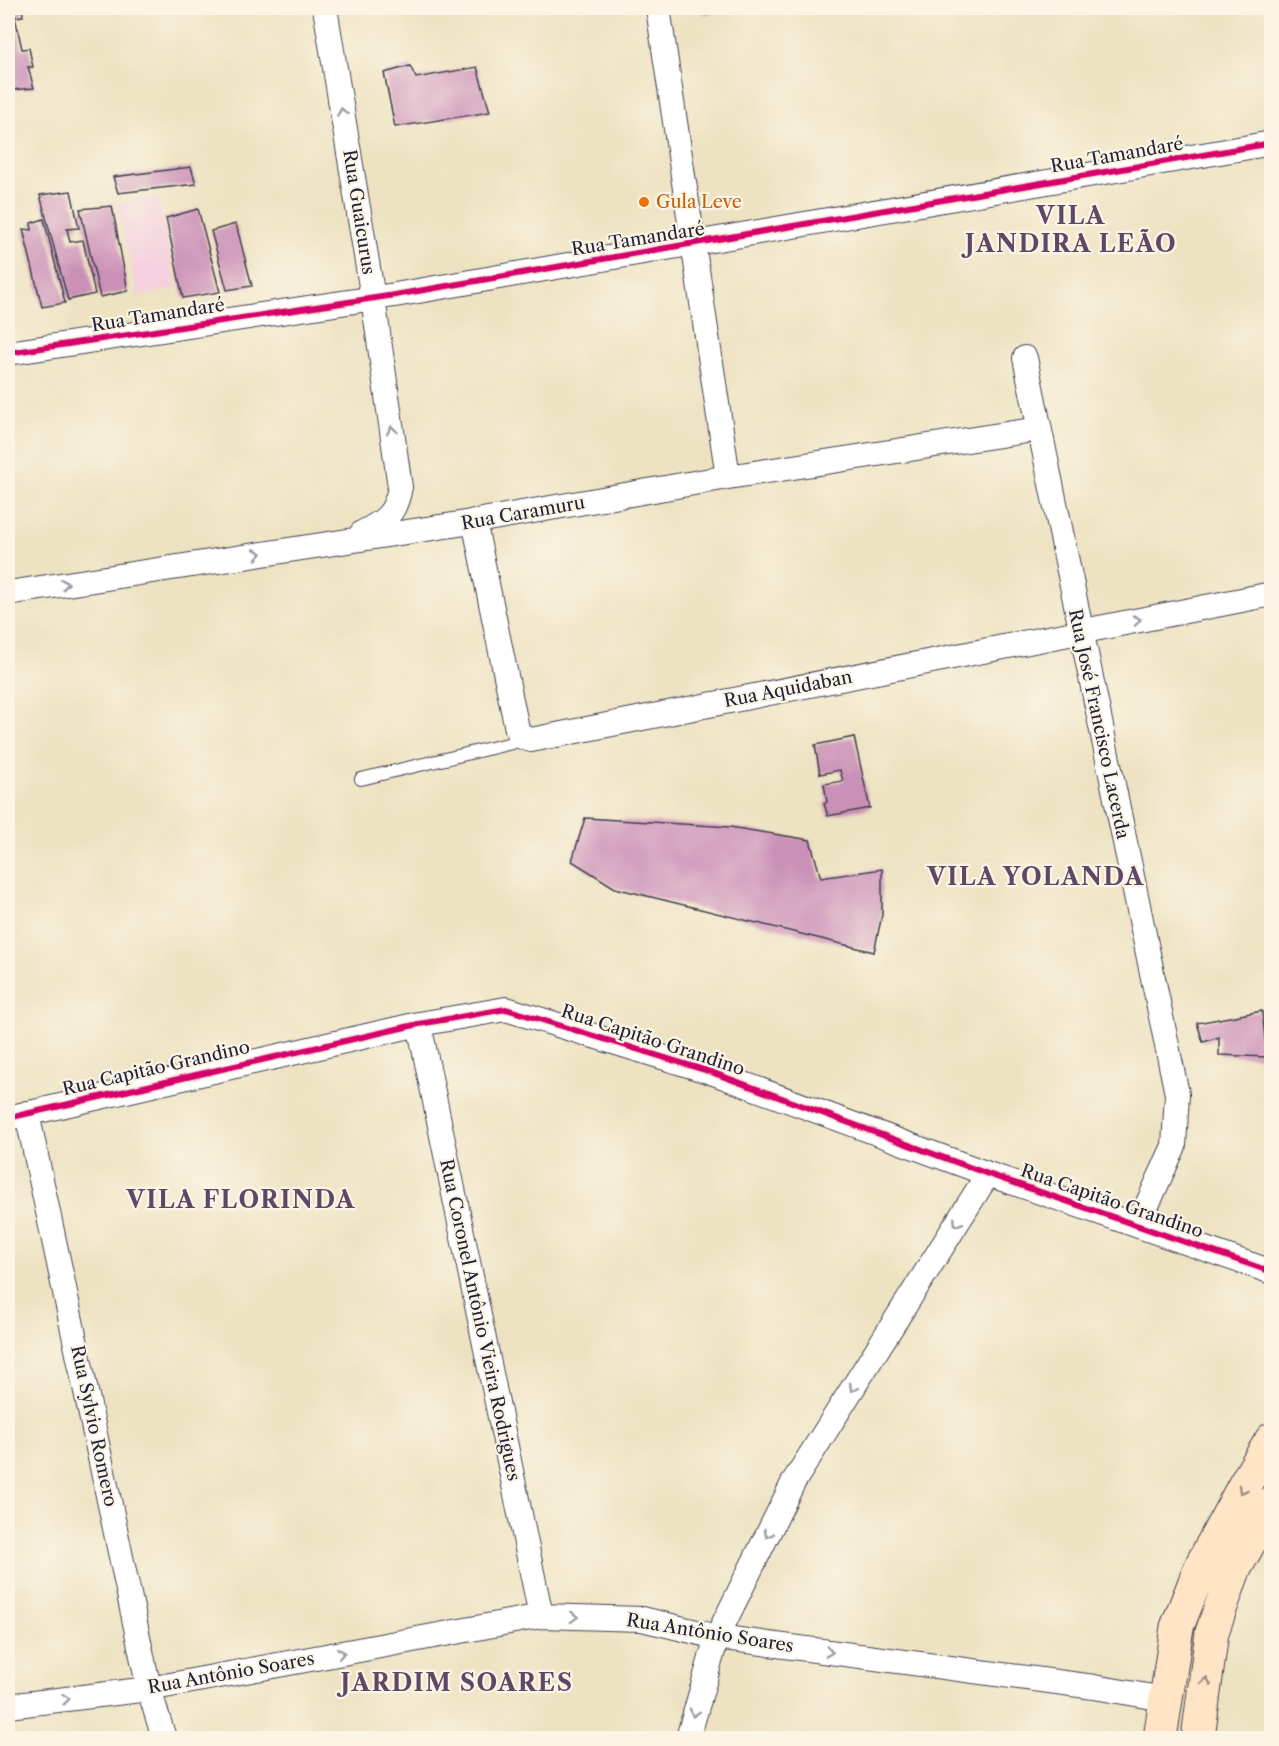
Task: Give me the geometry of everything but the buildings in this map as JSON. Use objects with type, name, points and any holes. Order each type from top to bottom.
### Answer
[{"type":"main road","points":[[1160,1738],[1177,1627],[1202,1564],[1272,1439]]},
{"type":"main road","points":[[1198,1738],[1212,1632],[1234,1570],[1272,1502]]},
{"type":"street","name":"Rua Guaicurus","points":[[325,8],[373,298],[400,488],[397,503],[390,515],[379,524],[350,540]]},
{"type":"street","points":[[658,8],[728,477]]},
{"type":"street","name":"Rua Tamandaré","points":[[8,353],[373,298],[1272,143]]},
{"type":"street","name":"Rua José Francisco Lacerda","points":[[1025,358],[1177,1094],[1174,1146],[1138,1225]]},
{"type":"street","name":"Rua Caramuru","points":[[8,592],[466,523],[728,477],[1039,429]]},
{"type":"street","name":"Rua Guaicurus","points":[[400,488],[411,506],[423,515],[466,523]]},
{"type":"street","points":[[466,523],[517,729],[522,737]]},
{"type":"street","name":"Rua Aquidaban","points":[[522,737],[531,740],[1272,594]]},
{"type":"street","name":"Rua Capitão Grandino","points":[[17,1115],[419,1024],[506,1009],[711,1072],[988,1174],[1272,1272]]},
{"type":"street","name":"Rua Coronel Antônio Vieira Rodrigues","points":[[419,1024],[542,1616]]},
{"type":"street","name":"Rua Sylvio Romero","points":[[17,1115],[149,1689],[164,1738]]},
{"type":"street","points":[[688,1738],[717,1637],[794,1481],[988,1174]]},
{"type":"street","name":"Rua Antônio Soares","points":[[8,1706],[149,1689],[542,1616],[642,1619],[717,1637],[1094,1687],[1165,1699]]},
{"type":"lane","points":[[361,778],[512,743],[522,737]]},
{"type":"shaded area","points":[[158,197],[177,288],[138,296],[116,203]]},
{"type":"cycle path","points":[[8,353],[395,295],[1272,143]]},
{"type":"cycle path","points":[[8,1118],[419,1024],[506,1009],[711,1072],[988,1174],[1272,1272]]},
{"type":"place","name":"Gula Leve","points":[[644,202]]},
{"type":"district","name":"VILA JANDIRA LEÃO","points":[[1071,229]]},
{"type":"district","name":"VILA YOLANDA","points":[[1036,876]]},
{"type":"district","name":"VILA FLORINDA","points":[[241,1199]]},
{"type":"district","name":"JARDIM SOARES","points":[[457,1682]]}]
